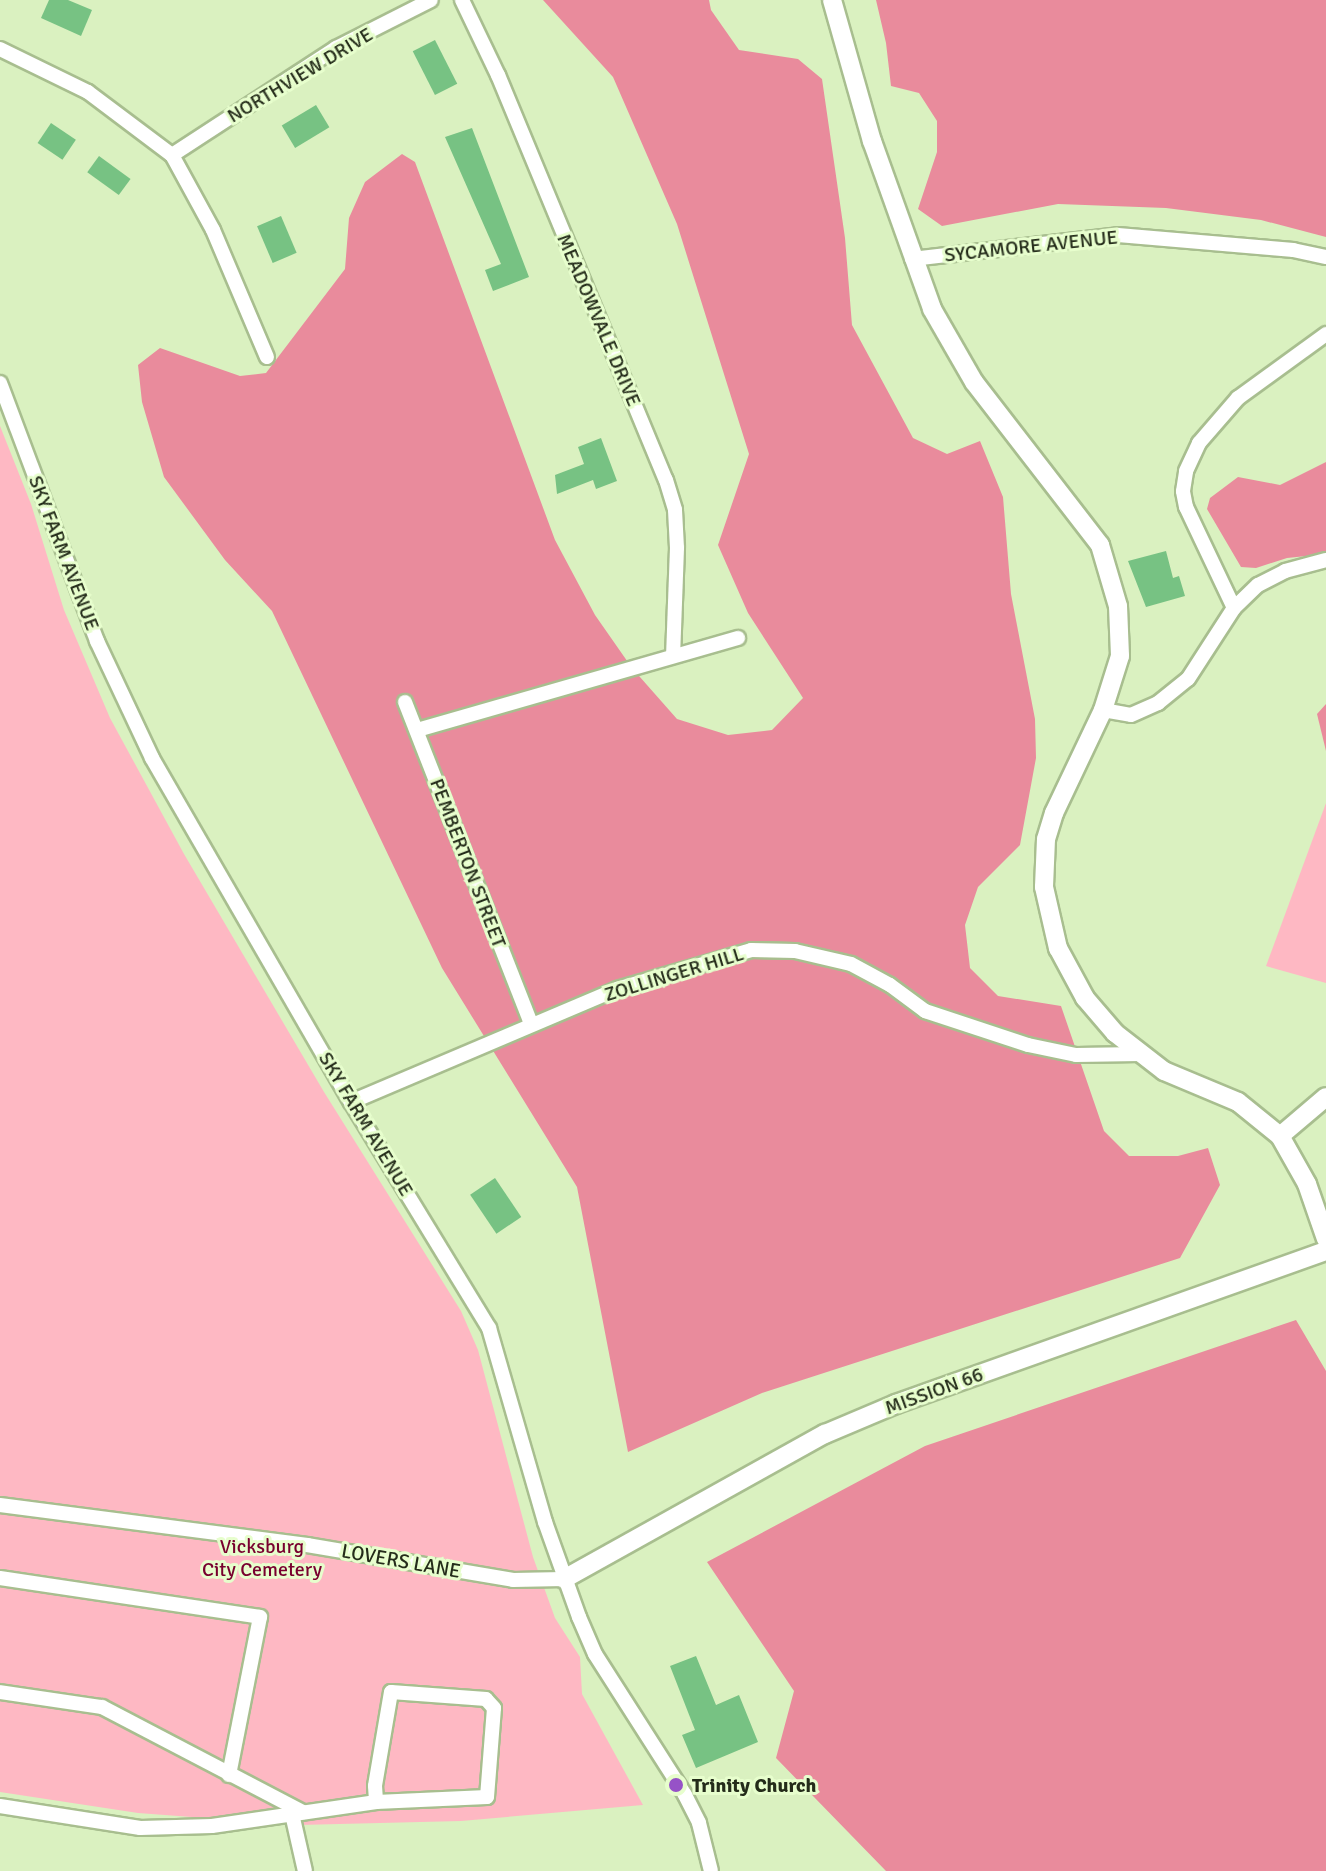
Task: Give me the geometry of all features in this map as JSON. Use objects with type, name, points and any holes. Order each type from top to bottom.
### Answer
[{"type":"street","name":"NORTHVIEW DRIVE","points":[[172,155],[336,48],[431,0]]},
{"type":"street","name":"MEADOWVALE DRIVE","points":[[462,0],[498,75],[666,480],[675,510],[677,548],[673,655]]},
{"type":"street","points":[[832,0],[872,141],[932,309],[974,382],[1100,545],[1118,606],[1120,656],[1103,710],[1054,813],[1046,839],[1044,887],[1058,948],[1097,1014],[1140,1054],[1164,1071],[1238,1102],[1280,1136],[1307,1184],[1326,1239]]},
{"type":"street","points":[[0,49],[88,92],[172,155],[213,230],[267,357]]},
{"type":"street","name":"SYCAMORE AVENUE","points":[[912,259],[1118,235],[1293,250],[1326,257]]},
{"type":"street","points":[[1234,608],[1186,507],[1183,491],[1186,471],[1199,443],[1238,398],[1326,334]]},
{"type":"street","name":"SKY FARM AVENUE","points":[[0,383],[97,641],[152,758],[351,1102],[489,1328],[564,1579],[595,1654],[685,1795],[699,1823],[711,1871]]},
{"type":"street","points":[[1103,710],[1131,715],[1168,695],[1188,679],[1234,608],[1258,585],[1285,571],[1326,560]]},
{"type":"street","points":[[417,730],[738,638]]},
{"type":"street","name":"PEMBERTON STREET","points":[[405,702],[531,1024]]},
{"type":"street","name":"ZOLLINGER HILL","points":[[351,1102],[617,989],[751,950],[795,951],[851,964],[890,985],[925,1011],[1028,1045],[1076,1055],[1140,1054]]},
{"type":"street","points":[[1280,1136],[1326,1097]]},
{"type":"street","name":"MISSION 66","points":[[564,1579],[825,1434],[896,1404],[1326,1251]]},
{"type":"street","name":"LOVERS LANE","points":[[0,1505],[307,1545],[513,1580],[564,1579]]},
{"type":"street","points":[[0,1578],[260,1617],[229,1775]]},
{"type":"street","points":[[0,1692],[102,1707],[298,1813]]},
{"type":"street","points":[[0,1806],[140,1828],[212,1826],[376,1802],[487,1797],[494,1708],[486,1699],[391,1692],[375,1786],[376,1802]]},
{"type":"street","points":[[298,1813],[305,1871]]},
{"type":"green space","name":"Vicksburg City Cemetery","points":[[0,426],[31,504],[64,610],[110,718],[184,854],[324,1092],[461,1311],[478,1350],[533,1557],[555,1618],[580,1657],[582,1694],[643,1805],[461,1821],[299,1825],[138,1813],[0,1792]]},
{"type":"green space","points":[[1326,803],[1326,983],[1266,966]]},
{"type":"shaded area","points":[[543,0],[709,0],[711,10],[739,50],[798,59],[822,79],[845,238],[852,325],[913,438],[947,454],[980,441],[1003,497],[1011,594],[1035,719],[1036,758],[1020,845],[978,887],[965,925],[970,968],[998,996],[1061,1006],[1104,1131],[1129,1156],[1178,1156],[1208,1148],[1220,1185],[1180,1258],[762,1393],[628,1452],[577,1187],[442,968],[272,611],[225,560],[164,477],[142,402],[138,365],[160,348],[240,376],[266,373],[345,269],[349,218],[365,182],[402,154],[415,162],[555,540],[595,615],[632,668],[677,719],[728,735],[772,730],[803,698],[748,613],[718,545],[749,454],[677,224],[613,77]]},
{"type":"shaded area","points":[[876,0],[1326,0],[1326,237],[1261,220],[1166,208],[1058,204],[942,226],[918,209],[937,152],[937,121],[919,93],[891,86],[886,43]]},
{"type":"shaded area","points":[[1326,462],[1326,554],[1287,558],[1256,568],[1241,567],[1207,509],[1210,498],[1238,477],[1280,485]]},
{"type":"shaded area","points":[[1326,704],[1326,751],[1317,714]]},
{"type":"shaded area","points":[[1296,1320],[1326,1371],[1326,1871],[886,1871],[776,1758],[794,1691],[707,1562],[925,1446]]},
{"type":"building","points":[[49,0],[68,0],[92,10],[81,36],[41,18]]},
{"type":"building","points":[[435,40],[457,84],[435,95],[413,51]]},
{"type":"building","points":[[316,105],[329,127],[295,148],[282,126]]},
{"type":"building","points":[[51,123],[76,140],[62,160],[38,143]]},
{"type":"building","points":[[472,128],[529,277],[493,291],[485,270],[501,264],[445,137]]},
{"type":"building","points":[[99,156],[131,179],[119,195],[87,172]]},
{"type":"building","points":[[281,216],[297,253],[273,263],[257,226]]},
{"type":"building","points":[[601,438],[617,481],[596,489],[593,480],[557,494],[555,475],[584,464],[578,447]]},
{"type":"building","points":[[1166,551],[1173,578],[1179,576],[1185,596],[1146,607],[1128,561]]},
{"type":"building","points":[[495,1178],[521,1217],[496,1234],[470,1195]]},
{"type":"building","points":[[696,1656],[716,1705],[739,1695],[758,1742],[696,1768],[682,1735],[695,1730],[670,1666]]},
{"type":"place","name":"Trinity Church","points":[[676,1785]]}]
